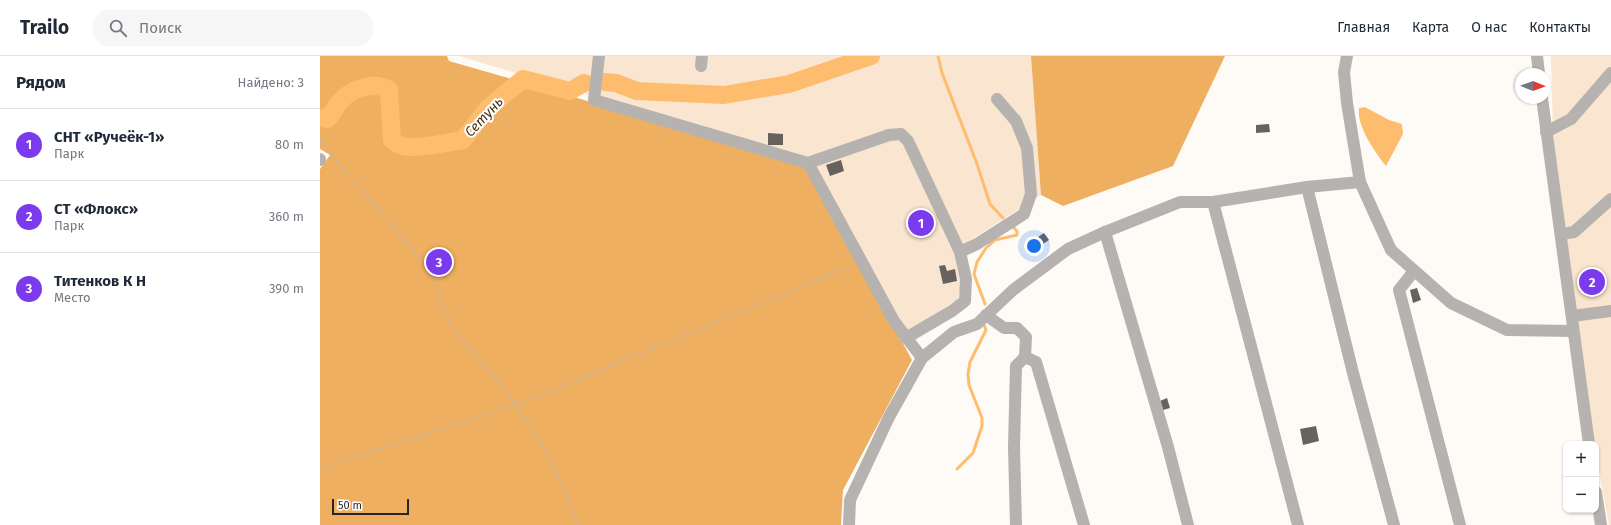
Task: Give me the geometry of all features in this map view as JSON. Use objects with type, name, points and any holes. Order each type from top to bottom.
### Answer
[{"type":"street","points":[[599,56],[594,100],[808,163],[888,135],[901,134],[908,141],[960,252],[966,279],[965,301],[952,311],[906,338]]},
{"type":"street","points":[[1347,56],[1344,72],[1347,103],[1360,182],[1391,250],[1451,303],[1507,330],[1573,331]]},
{"type":"street","points":[[1537,56],[1538,68]]},
{"type":"street","points":[[1546,132],[1571,119],[1611,74]]},
{"type":"street","points":[[960,252],[977,244],[1024,214],[1031,194],[1027,148],[1016,121],[997,99]]},
{"type":"street","points":[[1543,104],[1562,234],[1573,331],[1589,441]]},
{"type":"street","points":[[808,163],[894,321],[922,358]]},
{"type":"street","points":[[849,525],[850,500],[889,417],[922,358],[954,332],[977,324],[1013,290],[1068,249],[1105,232],[1180,202],[1213,202],[1360,182]]},
{"type":"street","points":[[1307,188],[1353,373],[1394,525]]},
{"type":"street","points":[[1562,234],[1574,232],[1611,200]]},
{"type":"street","points":[[1213,202],[1298,525]]},
{"type":"street","points":[[1105,232],[1168,447],[1188,525]]},
{"type":"street","points":[[1414,271],[1399,290],[1460,525]]},
{"type":"street","points":[[1572,316],[1611,311]]},
{"type":"street","points":[[986,315],[1004,328],[1017,328],[1026,337],[1025,357],[1016,366],[1014,447],[1016,525]]},
{"type":"street","points":[[1025,357],[1036,362],[1084,525]]},
{"type":"street","points":[[1599,512],[1601,525]]},
{"type":"path","points":[[320,141],[429,268],[451,327],[508,393],[516,405],[556,471],[578,525]]},
{"type":"path","points":[[429,268],[439,262]]},
{"type":"path","points":[[320,468],[516,405],[852,266]]},
{"type":"shaded area","points":[[320,56],[447,56],[449,61],[806,164],[912,360],[843,490],[841,525],[320,525],[320,169],[330,155],[320,149]]},
{"type":"shaded area","points":[[459,56],[1031,56],[1041,195],[953,251],[959,263],[961,275],[958,299],[906,334],[811,161]]},
{"type":"shaded area","points":[[1031,56],[1225,56],[1173,166],[1063,206],[1041,195]]},
{"type":"shaded area","points":[[1551,56],[1611,56],[1611,525],[1609,525],[1599,470],[1599,441],[1594,441],[1553,135]]},
{"type":"shaded area","points":[[1365,107],[1389,120],[1402,124],[1403,134],[1386,166],[1367,138],[1360,122],[1359,108]]},
{"type":"building","points":[[1269,124],[1270,132],[1256,133],[1256,125]]},
{"type":"building","points":[[768,133],[783,134],[783,145],[768,145]]},
{"type":"building","points":[[841,160],[844,171],[830,176],[826,165]]},
{"type":"building","points":[[1044,233],[1049,240],[1043,244],[1038,237]]},
{"type":"building","points":[[945,265],[947,271],[955,269],[957,281],[943,284],[939,266]]},
{"type":"building","points":[[1417,288],[1421,300],[1413,303],[1410,290]]},
{"type":"building","points":[[1167,398],[1170,408],[1163,410],[1160,401]]},
{"type":"building","points":[[1316,426],[1319,441],[1303,445],[1300,429]]},
{"type":"waterway","name":"Сетунь","points":[[605,82],[616,83],[637,91],[724,95],[789,84],[871,56]]},
{"type":"waterway","points":[[938,56],[942,73],[977,164],[990,204],[1003,218]]},
{"type":"waterway","name":"Сетунь","points":[[320,118],[327,119],[342,99],[354,91],[368,86],[383,87],[389,90],[392,140],[399,145],[406,147],[431,146],[463,140],[488,108],[523,79],[570,91],[584,83]]},
{"type":"waterway","points":[[985,304],[974,274],[977,262],[986,248],[995,240],[1017,235],[1017,231],[1011,225]]},
{"type":"waterway","points":[[957,469],[973,453],[982,426],[982,418],[969,385],[968,374],[970,362],[986,330],[984,325]]},
{"type":"place","name":"СНТ «Ручеёк-1»","points":[[921,223]]},
{"type":"place","name":"Титенков К Н","points":[[439,262]]},
{"type":"place","name":"СТ «Флокс»","points":[[1592,282]]}]
